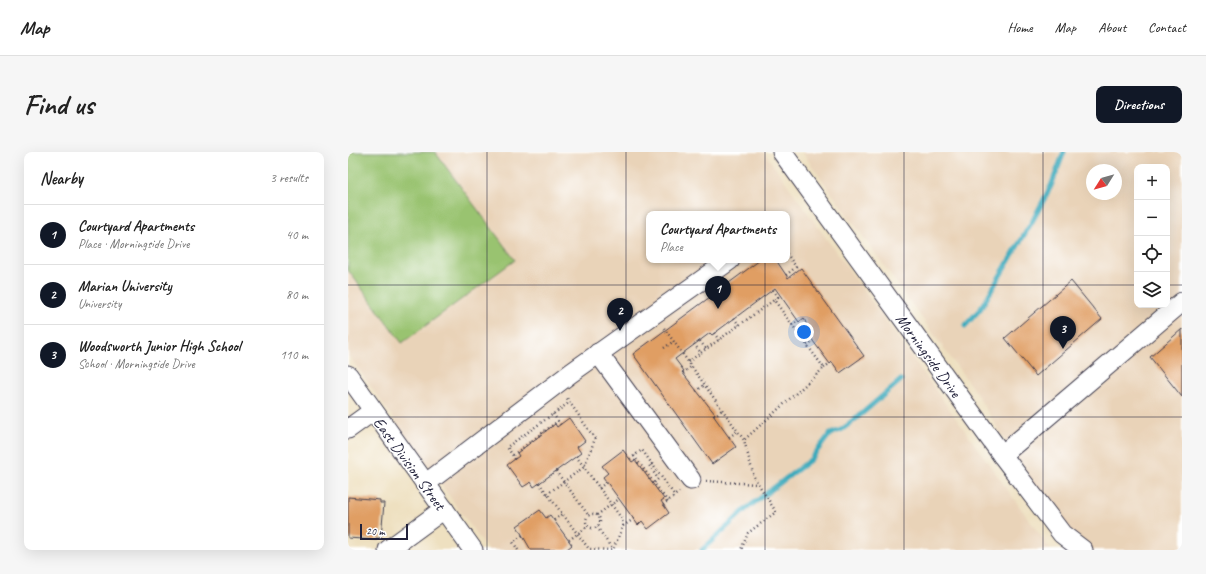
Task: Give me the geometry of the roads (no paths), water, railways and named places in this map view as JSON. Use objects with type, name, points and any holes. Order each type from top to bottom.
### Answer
[{"type":"street","name":"Morningside Drive","points":[[782,152],[1002,455],[1062,534],[1083,550]]},
{"type":"street","points":[[425,484],[557,383],[726,263]]},
{"type":"street","points":[[1002,455],[1182,302]]},
{"type":"street","points":[[598,353],[691,480]]},
{"type":"street","name":"East Division Street","points":[[348,375],[473,550]]},
{"type":"street","points":[[348,429],[373,411]]},
{"type":"street","points":[[388,550],[444,509]]},
{"type":"waterway","points":[[965,326],[981,308],[1033,220],[1051,186],[1064,152]]},
{"type":"waterway","points":[[702,550],[746,509],[810,460],[830,434],[841,430],[852,422],[901,380]]},
{"type":"place","name":"Courtyard Apartments","points":[[718,309]]},
{"type":"place","name":"Marian University","points":[[620,331]]},
{"type":"place","name":"Woodsworth Junior High School","points":[[1063,349]]}]
